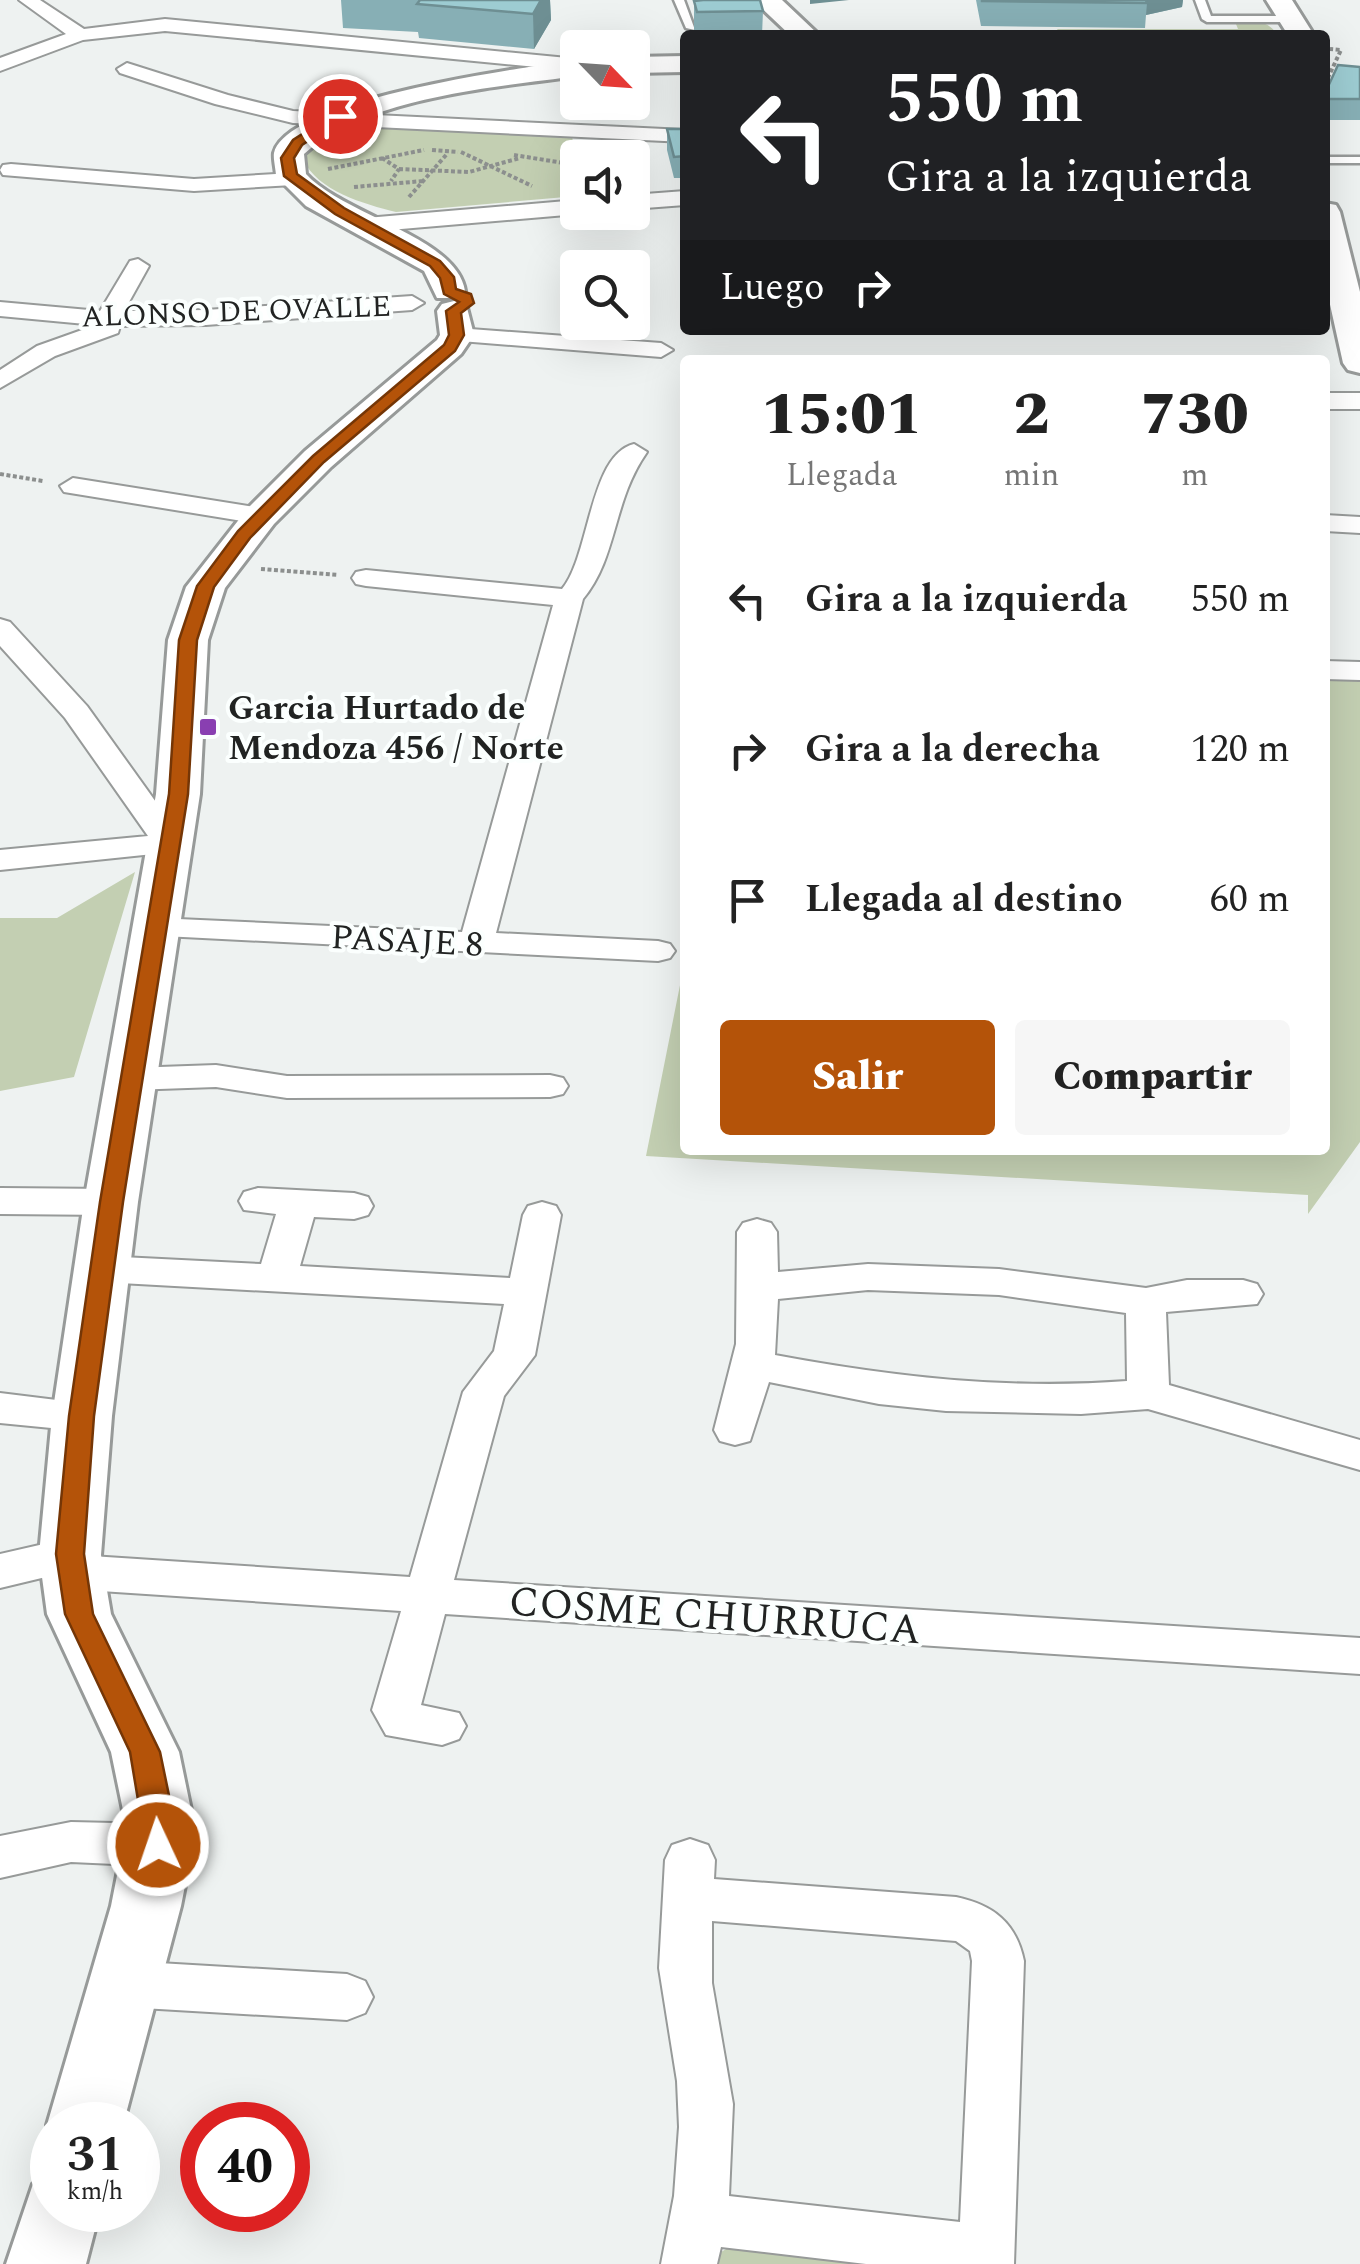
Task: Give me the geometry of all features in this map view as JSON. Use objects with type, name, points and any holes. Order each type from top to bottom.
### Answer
[{"type":"street","points":[[28,0],[80,35]]},
{"type":"street","points":[[766,0],[800,30]]},
{"type":"street","points":[[0,66],[80,35],[126,27],[198,25],[560,65]]},
{"type":"street","points":[[650,65],[680,64]]},
{"type":"street","points":[[127,70],[263,112],[330,120],[680,136]]},
{"type":"street","points":[[293,179],[287,164],[292,150],[330,120],[372,106],[560,70]]},
{"type":"street","points":[[12,170],[194,185],[293,179],[435,264],[447,277],[443,310],[450,348],[318,459],[261,516],[220,566],[199,602],[188,640],[178,794],[111,1202],[82,1416],[70,1563],[79,1614],[145,1752],[157,1810],[158,1845],[92,2102]]},
{"type":"street","points":[[650,201],[680,198]]},
{"type":"street","points":[[366,225],[560,208]]},
{"type":"street","points":[[1339,265],[1360,363]]},
{"type":"street","points":[[106,320],[138,266]]},
{"type":"street","name":"ALONSO DE OVALLE","points":[[0,308],[106,320],[443,310],[661,350]]},
{"type":"street","points":[[10,348],[74,339],[141,320]]},
{"type":"street","points":[[1330,400],[1360,402]]},
{"type":"street","points":[[476,943],[568,598],[585,577],[610,484],[634,452]]},
{"type":"street","points":[[73,486],[261,516]]},
{"type":"street","points":[[1330,524],[1360,524]]},
{"type":"street","points":[[366,578],[568,598]]},
{"type":"street","points":[[7,645],[76,712],[170,844]]},
{"type":"street","points":[[1330,670],[1360,671]]},
{"type":"street","points":[[0,860],[170,844]]},
{"type":"street","name":"PASAJE 8","points":[[156,928],[658,952]]},
{"type":"street","points":[[132,1079],[216,1076],[287,1087],[550,1086]]},
{"type":"street","points":[[258,1201],[354,1206]]},
{"type":"street","points":[[0,1202],[111,1202]]},
{"type":"street","points":[[276,1279],[299,1203]]},
{"type":"street","points":[[442,1726],[403,1722],[396,1715],[425,1595],[480,1404],[484,1392],[514,1355],[542,1215]]},
{"type":"street","points":[[735,1430],[739,1403],[754,1365],[760,1287],[757,1232]]},
{"type":"street","points":[[102,1269],[527,1292]]},
{"type":"street","points":[[760,1287],[868,1277],[1018,1284],[1146,1302],[1187,1294],[1243,1294]]},
{"type":"street","points":[[1146,1302],[1148,1394]]},
{"type":"street","points":[[754,1365],[830,1381],[946,1396],[1081,1399],[1148,1394],[1360,1454]]},
{"type":"street","points":[[0,1408],[82,1416]]},
{"type":"street","name":"COSME CHURRUCA","points":[[0,1570],[70,1563],[425,1595],[1360,1656]]},
{"type":"street","points":[[0,1857],[70,1842],[158,1845]]},
{"type":"street","points":[[689,1880],[956,1919],[987,1933],[994,1942],[998,1962],[986,2257],[695,2242],[706,2112],[687,1989],[689,1880]]},
{"type":"street","points":[[125,1984],[347,1998]]},
{"type":"street","points":[[46,2264],[55,2232]]},
{"type":"lane","points":[[679,0],[690,28]]},
{"type":"lane","points":[[1204,10],[1278,17]]},
{"type":"lane","points":[[1330,160],[1360,160]]},
{"type":"path","points":[[1330,49],[1342,50],[1330,71]]},
{"type":"path","points":[[328,169],[430,149]]},
{"type":"path","points":[[461,152],[541,190]]},
{"type":"path","points":[[404,203],[448,153]]},
{"type":"path","points":[[505,154],[560,163]]},
{"type":"path","points":[[382,158],[399,169],[430,173],[494,168],[516,160]]},
{"type":"path","points":[[391,182],[399,169]]},
{"type":"path","points":[[349,188],[423,181]]},
{"type":"path","points":[[0,474],[73,486]]},
{"type":"path","points":[[220,566],[366,578]]},
{"type":"green space","points":[[1234,19],[1264,23],[1274,30],[1057,29],[1238,29]]},
{"type":"green space","points":[[337,122],[572,133],[573,140],[560,140],[560,198],[396,212],[330,188],[303,159],[307,148]]},
{"type":"green space","points":[[1330,674],[1360,675],[1360,1142],[1308,1214],[1308,1195],[646,1156],[680,985],[680,1155],[1330,1155]]},
{"type":"green space","points":[[135,872],[74,1077],[0,1091],[0,918],[57,918]]},
{"type":"green space","points":[[735,2244],[933,2264],[713,2264],[721,2252]]},
{"type":"building","points":[[420,0],[541,0],[533,14],[417,4]]},
{"type":"building","points":[[760,0],[763,11],[697,12],[694,1]]},
{"type":"building","points":[[1146,0],[1147,3],[982,1]]},
{"type":"building","points":[[1338,65],[1360,67],[1360,99],[1330,99],[1330,82]]},
{"type":"building","points":[[667,129],[680,129],[680,156],[674,157]]},
{"type":"place","name":"Garcia Hurtado de Mendoza 456 / Norte","points":[[208,727]]},
{"type":"route","points":[[158,1845],[157,1810],[145,1752],[79,1614],[70,1554],[82,1416],[111,1202],[178,794],[188,640],[206,586],[228,554],[318,459],[450,348],[457,335],[454,311],[467,303],[466,297],[449,291],[447,277],[435,264],[339,211],[290,176],[288,158],[297,142],[340,116]]}]
